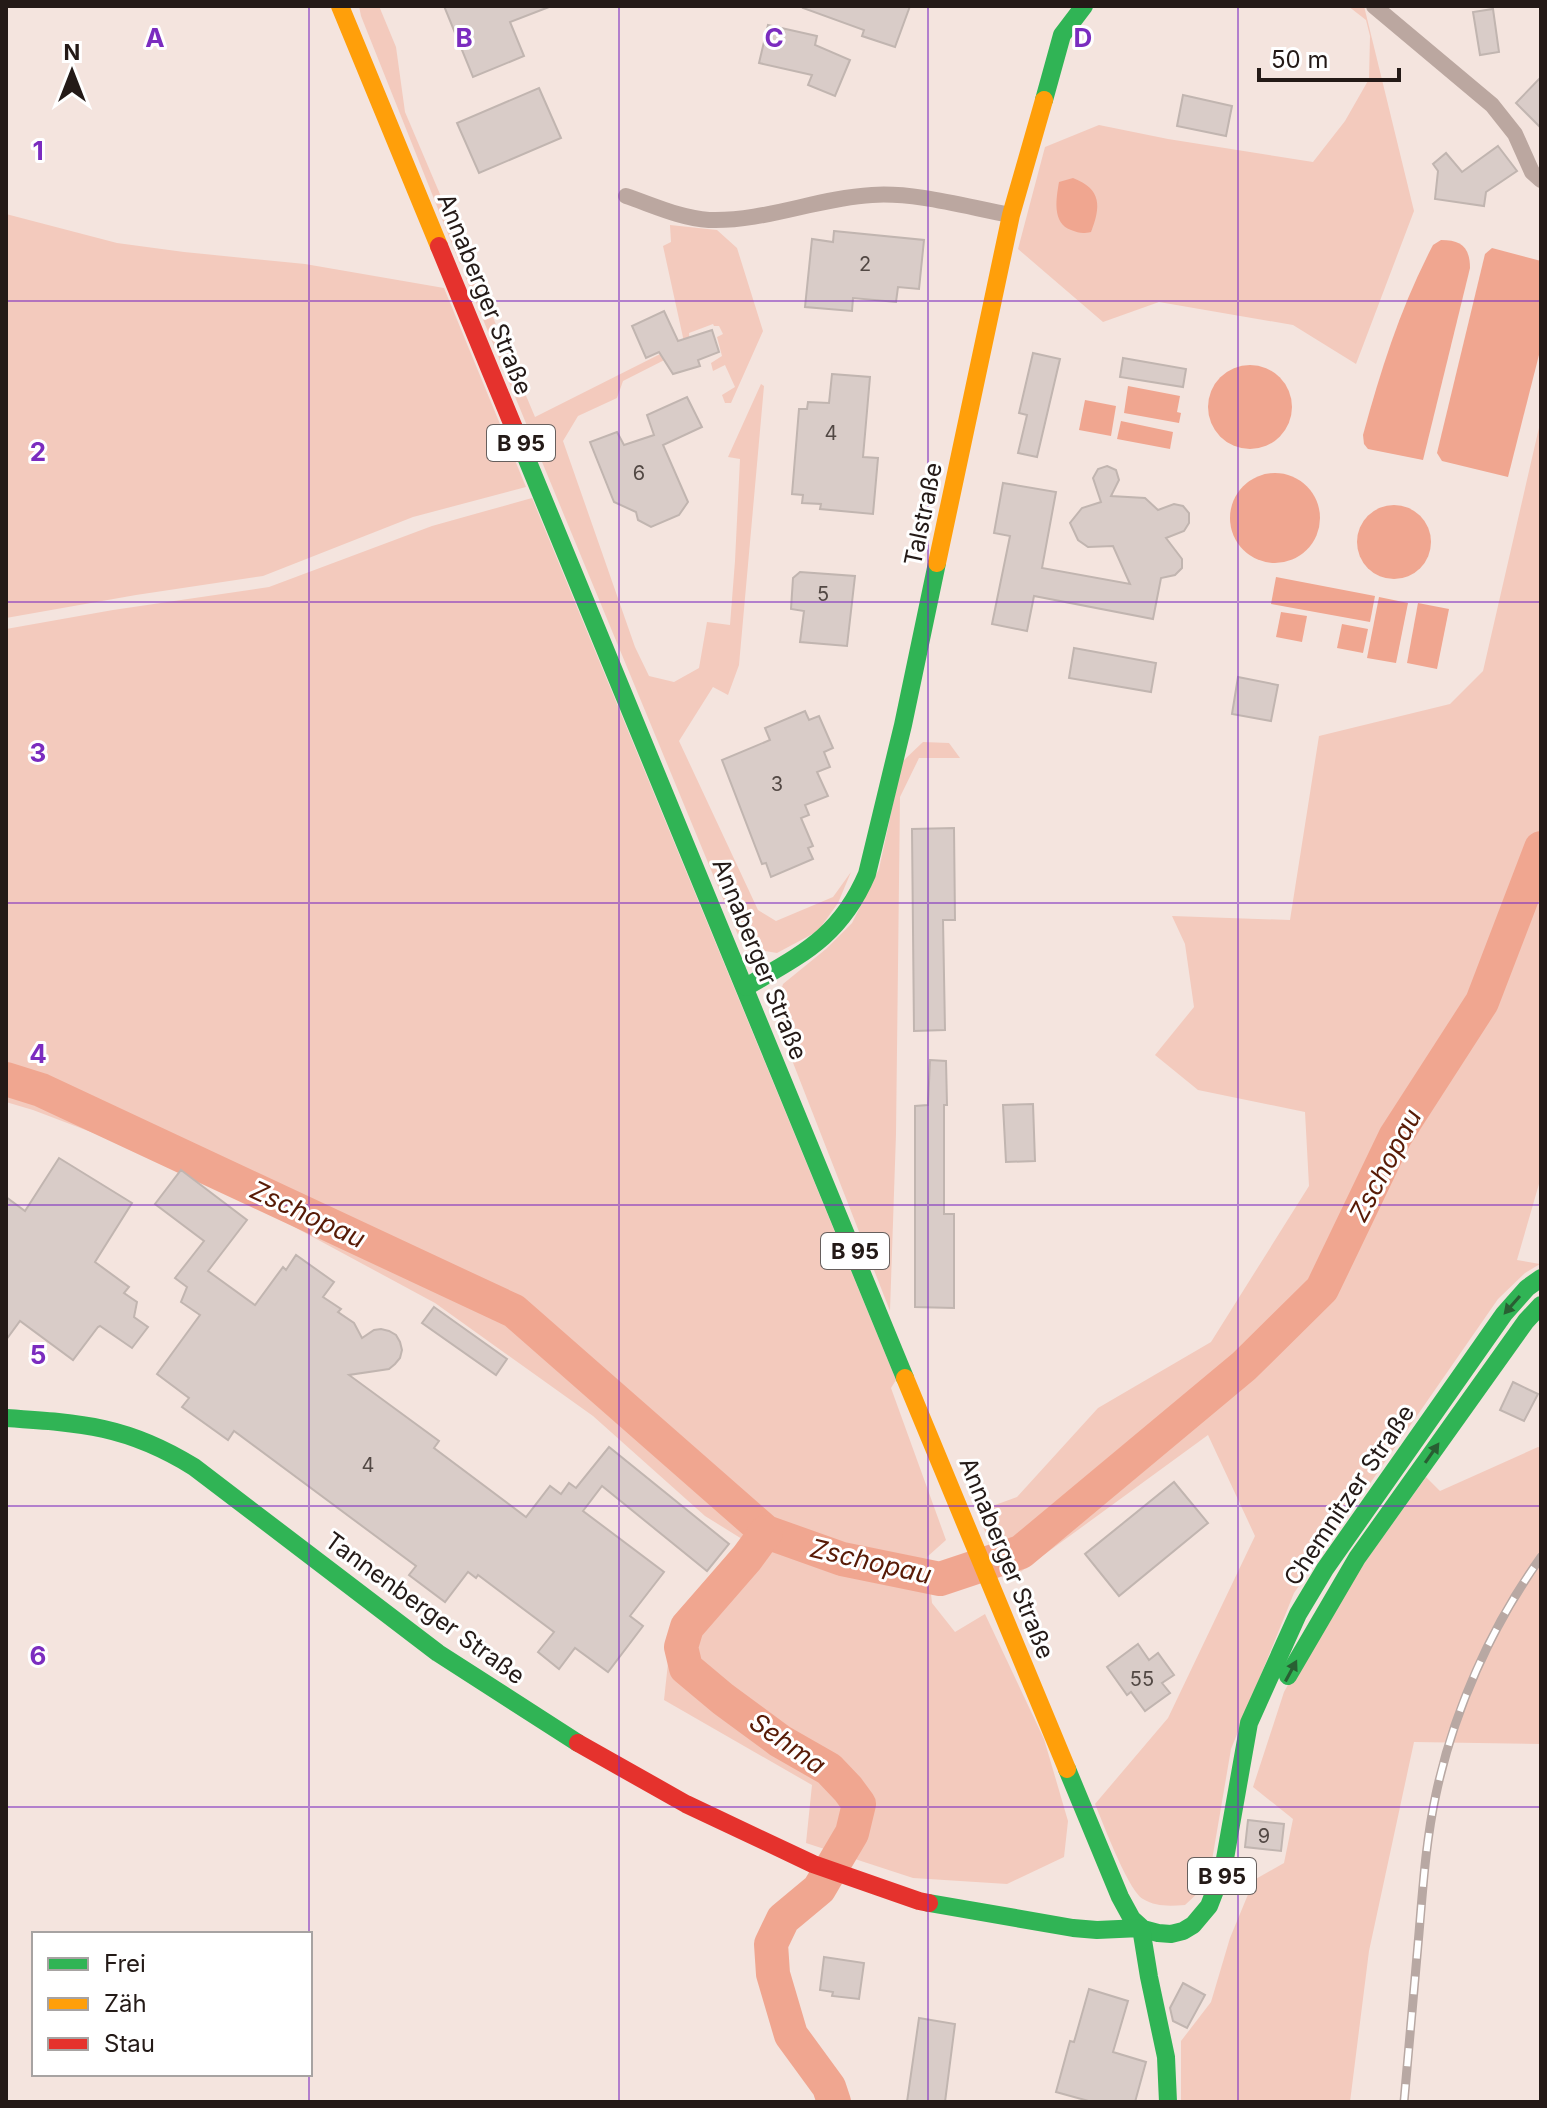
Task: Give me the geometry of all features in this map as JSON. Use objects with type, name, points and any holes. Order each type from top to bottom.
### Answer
[{"type":"main road","name":"Annaberger Straße","points":[[340,6],[1121,1900],[1128,1914],[1141,1928]]},
{"type":"main road","name":"Talstraße","points":[[746,987],[808,950],[831,931],[857,897],[867,874],[903,725],[1011,215],[1062,35],[1084,6]]},
{"type":"main road","name":"Chemnitzer Straße","points":[[1141,1928],[1168,1935],[1186,1930],[1194,1925],[1213,1899],[1223,1870],[1249,1723],[1298,1614],[1325,1569],[1504,1314],[1527,1288],[1541,1278]]},
{"type":"main road","name":"Chemnitzer Straße","points":[[1242,1765],[1303,1647],[1357,1558],[1526,1321],[1541,1305]]},
{"type":"main road","name":"Tannenberger Straße","points":[[6,1418],[99,1427],[137,1437],[169,1452],[194,1467],[438,1653],[618,1766],[686,1804],[813,1864],[919,1901],[963,1910],[1073,1928],[1141,1928]]},
{"type":"main road","points":[[1141,1928],[1148,1976],[1167,2055],[1168,2102]]},
{"type":"street","points":[[1374,6],[1492,105],[1515,134],[1532,172],[1541,180]]},
{"type":"street","points":[[626,196],[672,213],[706,220],[741,219],[873,195],[911,197],[1011,215]]},
{"type":"shaded area","points":[[359,6],[379,6],[396,47],[405,112],[468,260],[460,264],[361,16]]},
{"type":"shaded area","points":[[1348,6],[1364,6],[1414,211],[1356,364],[1293,325],[1159,302],[1103,322],[1018,249],[1045,147],[1099,125],[1313,162],[1345,121],[1369,79],[1370,36],[1366,20]]},
{"type":"shaded area","points":[[1073,178],[1083,182],[1097,200],[1091,232],[1071,230],[1058,216],[1059,182]]},
{"type":"shaded area","points":[[6,214],[117,243],[305,264],[444,288],[526,487],[413,517],[263,576],[6,618]]},
{"type":"shaded area","points":[[670,225],[717,230],[737,248],[763,331],[731,403],[725,403],[722,395],[735,387],[725,365],[713,371],[711,363],[722,356],[717,337],[723,334],[719,326],[713,324],[689,333],[690,347],[623,381],[617,398],[578,416],[563,441],[635,647],[649,676],[674,682],[699,668],[707,622],[730,625],[740,459],[728,457],[761,384],[764,386],[739,665],[728,695],[713,687],[679,741],[758,910],[776,921],[833,897],[851,872],[838,903],[818,931],[777,953],[754,949],[738,935],[465,276],[473,270],[535,417],[684,342],[663,246],[671,242]]},
{"type":"shaded area","points":[[1441,240],[1454,241],[1463,246],[1470,268],[1423,460],[1368,449],[1363,435],[1393,338],[1433,245]]},
{"type":"shaded area","points":[[1492,248],[1541,261],[1541,347],[1508,477],[1442,461],[1437,453],[1485,254]]},
{"type":"shaded area","points":[[1250,365],[1266,368],[1280,377],[1289,391],[1292,407],[1289,423],[1280,437],[1266,446],[1250,449],[1234,446],[1220,437],[1211,423],[1208,407],[1211,391],[1220,377],[1234,368]]},
{"type":"shaded area","points":[[1128,386],[1180,396],[1177,412],[1181,413],[1179,423],[1124,413]]},
{"type":"shaded area","points":[[1085,400],[1116,406],[1111,436],[1079,430]]},
{"type":"shaded area","points":[[1541,419],[1541,1177],[1517,1260],[1540,1264],[1525,1273],[1498,1299],[1294,1593],[1231,1749],[1210,1872],[1200,1891],[1185,1905],[1153,1903],[1143,1899],[1130,1883],[1095,1804],[1168,1718],[1255,1536],[1208,1435],[1008,1581],[976,1512],[1017,1497],[1098,1408],[1211,1342],[1309,1186],[1305,1112],[1198,1090],[1155,1055],[1194,1007],[1185,944],[1172,916],[1290,920],[1319,736],[1450,704],[1483,671]]},
{"type":"shaded area","points":[[1121,421],[1173,432],[1170,449],[1117,439]]},
{"type":"shaded area","points":[[1275,473],[1292,476],[1307,486],[1317,501],[1320,518],[1317,535],[1307,550],[1292,560],[1275,563],[1258,560],[1243,550],[1233,535],[1230,518],[1233,501],[1243,486],[1258,476]]},
{"type":"shaded area","points":[[532,498],[896,1380],[891,1388],[946,1540],[927,1557],[932,1603],[955,1632],[985,1614],[1044,1739],[1068,1821],[1064,1857],[1007,1884],[913,1878],[806,1843],[812,1785],[664,1700],[673,1617],[742,1539],[705,1516],[593,1416],[435,1303],[183,1167],[6,1102],[6,629],[269,587],[432,526]]},
{"type":"shaded area","points":[[1394,505],[1415,511],[1425,521],[1431,542],[1425,563],[1415,573],[1394,579],[1373,573],[1363,563],[1357,542],[1363,521],[1373,511]]},
{"type":"shaded area","points":[[1276,577],[1375,596],[1370,622],[1271,604]]},
{"type":"shaded area","points":[[1379,597],[1408,603],[1396,663],[1367,658]]},
{"type":"shaded area","points":[[1418,603],[1449,609],[1437,669],[1407,663]]},
{"type":"shaded area","points":[[1281,612],[1307,616],[1302,642],[1276,637]]},
{"type":"shaded area","points":[[1342,624],[1368,629],[1363,653],[1337,648]]},
{"type":"shaded area","points":[[923,742],[949,743],[960,758],[919,758],[900,797],[896,1134],[890,1311],[774,1014],[783,984],[852,923],[879,869],[902,762]]},
{"type":"shaded area","points":[[1541,1448],[1541,1744],[1414,1742],[1369,1951],[1350,2102],[1181,2102],[1181,2041],[1211,2002],[1230,1938],[1254,1880],[1284,1863],[1293,1819],[1253,1787],[1284,1692],[1324,1619],[1426,1477],[1440,1491]]},
{"type":"building","points":[[444,6],[549,7],[510,22],[524,56],[473,77]]},
{"type":"building","points":[[804,6],[910,6],[895,47],[862,36],[864,30]]},
{"type":"building","points":[[1493,9],[1499,52],[1480,55],[1473,12]]},
{"type":"building","points":[[768,25],[817,36],[815,45],[850,60],[835,96],[808,85],[812,75],[759,63]]},
{"type":"building","points":[[1541,77],[1541,128],[1516,103]]},
{"type":"building","points":[[539,88],[561,138],[479,173],[457,123]]},
{"type":"building","points":[[1183,95],[1232,106],[1226,136],[1177,126]]},
{"type":"building","points":[[1498,146],[1517,171],[1486,192],[1484,206],[1435,199],[1438,171],[1433,164],[1446,153],[1462,172]]},
{"type":"building","points":[[834,231],[924,240],[919,289],[898,287],[896,302],[853,298],[852,311],[805,307],[812,239],[833,242]]},
{"type":"building","points":[[664,311],[678,341],[712,330],[719,352],[698,360],[700,366],[673,374],[659,352],[646,358],[632,326]]},
{"type":"building","points":[[1033,353],[1060,359],[1037,457],[1018,453],[1027,415],[1019,413]]},
{"type":"building","points":[[1123,358],[1186,369],[1183,387],[1120,377]]},
{"type":"building","points":[[832,374],[870,377],[863,457],[878,458],[873,514],[820,509],[821,504],[802,503],[803,495],[792,494],[799,409],[807,409],[808,402],[829,403]]},
{"type":"building","points":[[687,397],[702,427],[663,445],[688,502],[679,515],[651,527],[638,520],[636,512],[614,502],[590,442],[617,432],[624,445],[654,435],[647,415]]},
{"type":"building","points":[[1107,466],[1116,470],[1119,480],[1111,496],[1145,498],[1158,510],[1174,504],[1183,506],[1189,513],[1189,523],[1184,531],[1166,538],[1182,559],[1182,568],[1175,575],[1161,578],[1153,619],[1034,596],[1027,631],[992,624],[1010,536],[994,533],[1003,483],[1056,492],[1042,568],[1130,584],[1113,546],[1088,547],[1078,540],[1070,523],[1082,508],[1101,502],[1093,478],[1098,469]]},
{"type":"building","points":[[800,572],[855,576],[847,646],[800,642],[804,611],[791,609],[793,578]]},
{"type":"building","points":[[1074,648],[1156,663],[1151,692],[1069,678]]},
{"type":"building","points":[[1238,677],[1278,685],[1271,721],[1232,714]]},
{"type":"building","points":[[805,711],[809,720],[819,716],[833,748],[824,752],[830,767],[817,772],[828,796],[805,805],[809,815],[801,818],[813,846],[808,848],[813,859],[771,877],[766,863],[762,864],[722,760],[770,740],[765,728]]},
{"type":"building","points":[[954,828],[955,920],[943,920],[945,1030],[914,1031],[912,829]]},
{"type":"building","points":[[930,1060],[946,1061],[944,1214],[954,1214],[954,1308],[915,1307],[915,1106],[928,1105]]},
{"type":"building","points":[[1033,1104],[1035,1161],[1006,1162],[1003,1105]]},
{"type":"building","points":[[59,1158],[132,1203],[95,1262],[129,1287],[124,1293],[137,1302],[134,1317],[148,1327],[132,1348],[100,1326],[73,1360],[20,1321],[6,1340],[6,1197],[25,1211]]},
{"type":"building","points":[[181,1170],[247,1220],[208,1271],[255,1305],[283,1267],[286,1270],[296,1255],[334,1282],[323,1297],[341,1309],[338,1312],[354,1323],[362,1338],[374,1330],[389,1331],[396,1335],[402,1350],[400,1358],[389,1369],[349,1375],[439,1441],[434,1448],[526,1517],[550,1486],[561,1494],[569,1483],[576,1488],[609,1447],[729,1544],[707,1571],[602,1486],[583,1511],[664,1572],[630,1616],[643,1626],[608,1672],[575,1648],[559,1669],[538,1652],[554,1632],[478,1575],[476,1578],[468,1572],[445,1602],[409,1575],[416,1566],[234,1431],[228,1440],[182,1407],[189,1398],[157,1374],[200,1315],[181,1302],[187,1287],[175,1278],[204,1241],[155,1204]]},
{"type":"building","points":[[434,1307],[507,1359],[496,1375],[422,1323]]},
{"type":"building","points":[[1513,1382],[1538,1394],[1524,1421],[1500,1410]]},
{"type":"building","points":[[1174,1482],[1208,1523],[1119,1596],[1085,1554]]},
{"type":"building","points":[[1138,1644],[1149,1660],[1158,1653],[1174,1675],[1162,1683],[1170,1693],[1145,1711],[1131,1692],[1127,1695],[1107,1667]]},
{"type":"building","points":[[1248,1820],[1284,1824],[1281,1851],[1245,1847]]},
{"type":"building","points":[[824,1957],[864,1963],[859,1999],[832,1996],[833,1992],[820,1990]]},
{"type":"building","points":[[1183,1983],[1205,1995],[1187,2028],[1173,2021],[1170,2008]]},
{"type":"building","points":[[1089,1989],[1128,2001],[1113,2052],[1146,2062],[1135,2102],[1092,2102],[1056,2092]]},
{"type":"building","points":[[919,2018],[955,2024],[945,2102],[907,2102]]},
{"type":"waterway","name":"Zschopau","points":[[6,1079],[41,1090],[514,1311],[766,1532],[842,1559],[940,1579],[1021,1552],[1244,1366],[1322,1289],[1395,1137],[1482,1002],[1541,848]]},
{"type":"waterway","name":"Sehma","points":[[766,1532],[687,1627],[681,1647],[686,1668],[780,1741],[829,1769],[859,1804],[852,1833],[819,1889],[783,1919],[771,1944],[773,1974],[791,2035],[829,2087],[834,2102]]},
{"type":"railway","points":[[1404,2102],[1425,1863],[1444,1763],[1476,1670],[1506,1612],[1541,1557]]},
{"type":"traffic: fast","points":[[1044,100],[1062,35],[1084,6]]},
{"type":"traffic: fast","points":[[514,428],[905,1378]]},
{"type":"traffic: fast","points":[[746,987],[802,953],[832,929],[845,914],[867,874],[903,725],[937,563]]},
{"type":"traffic: fast","points":[[1067,1769],[1132,1919],[1143,1929],[1158,1933],[1171,1934],[1193,1925],[1209,1906],[1223,1870],[1249,1723],[1298,1614],[1325,1569],[1504,1314],[1527,1288],[1541,1278]]},
{"type":"traffic: fast","points":[[1288,1676],[1357,1558],[1526,1321],[1541,1305]]},
{"type":"traffic: fast","points":[[6,1418],[104,1429],[170,1453],[194,1467],[438,1653],[578,1743]]},
{"type":"traffic: fast","points":[[929,1903],[1073,1928],[1141,1928],[1166,2057],[1168,2102]]},
{"type":"traffic: slow","points":[[340,6],[439,246]]},
{"type":"traffic: slow","points":[[937,563],[1011,215],[1044,100]]},
{"type":"traffic: slow","points":[[905,1378],[1067,1769]]},
{"type":"traffic: jam","points":[[439,246],[514,428]]},
{"type":"traffic: jam","points":[[578,1743],[686,1804],[813,1864],[929,1903]]}]
